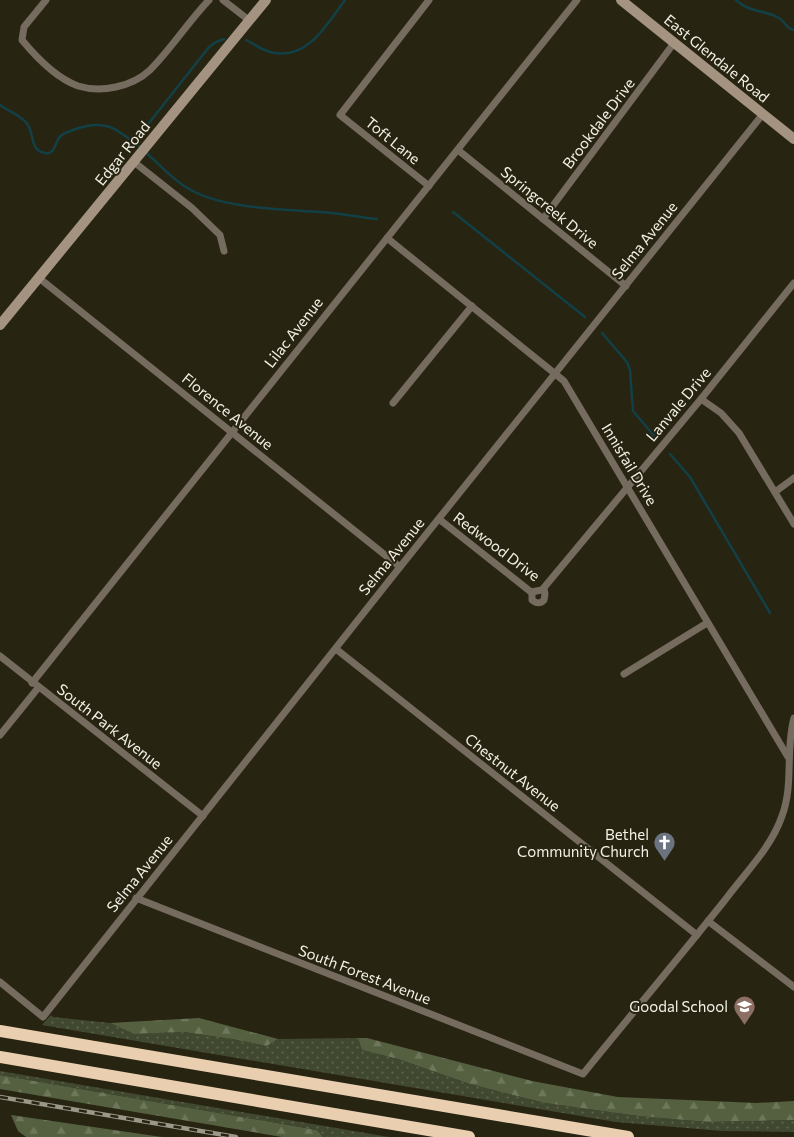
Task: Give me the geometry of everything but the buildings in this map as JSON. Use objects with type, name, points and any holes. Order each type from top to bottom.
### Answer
[{"type":"highway","points":[[0,1031],[628,1137]]},
{"type":"highway","points":[[0,1058],[469,1137]]},
{"type":"street","points":[[46,0],[24,27],[22,40],[48,67],[78,86],[108,88],[118,87],[135,80],[149,71],[209,0]]},
{"type":"street","points":[[223,0],[250,20]]},
{"type":"street","name":"Edgar Road","points":[[1,323],[266,0]]},
{"type":"street","name":"Toft Lane","points":[[429,0],[340,115],[429,186]]},
{"type":"street","name":"Lilac Avenue","points":[[32,682],[577,0]]},
{"type":"street","name":"East Glendale Road","points":[[621,0],[794,139]]},
{"type":"street","name":"Brookdale Drive","points":[[543,219],[674,43]]},
{"type":"street","name":"Selma Avenue","points":[[0,982],[43,1017],[763,114]]},
{"type":"street","name":"Springcreek Drive","points":[[458,150],[626,286]]},
{"type":"street","points":[[140,155],[220,235],[224,251]]},
{"type":"street","name":"Innisfail Drive","points":[[387,238],[564,381],[788,757]]},
{"type":"street","name":"Florence Avenue","points":[[39,278],[400,567]]},
{"type":"street","name":"Lanvale Drive","points":[[538,591],[702,398],[794,283]]},
{"type":"street","points":[[393,403],[472,306]]},
{"type":"street","points":[[702,398],[721,413],[739,433],[794,524]]},
{"type":"street","points":[[775,492],[794,478]]},
{"type":"street","name":"Redwood Drive","points":[[439,519],[538,591]]},
{"type":"street","points":[[624,674],[707,623]]},
{"type":"street","name":"Chestnut Avenue","points":[[336,649],[697,935]]},
{"type":"street","name":"South Park Avenue","points":[[0,656],[38,688],[203,816]]},
{"type":"street","points":[[0,735],[38,688]]},
{"type":"street","points":[[697,935],[768,845],[776,830],[787,800],[789,785],[788,757],[794,718]]},
{"type":"street","name":"South Forest Avenue","points":[[136,898],[583,1074],[697,935]]},
{"type":"street","points":[[708,921],[794,987]]},
{"type":"green space","points":[[51,1015],[53,1017],[110,1023],[134,1034],[182,1032],[267,1046],[278,1039],[358,1038],[362,1050],[398,1059],[470,1084],[545,1103],[638,1116],[707,1122],[794,1120],[794,1132],[722,1131],[616,1122],[42,1025]]},
{"type":"green space","points":[[199,1018],[278,1039],[267,1046],[183,1032],[134,1034],[110,1023]]},
{"type":"green space","points":[[358,1038],[367,1038],[532,1081],[618,1097],[757,1103],[794,1101],[794,1120],[707,1122],[638,1116],[545,1103],[470,1084],[398,1059],[362,1050]]},
{"type":"green space","points":[[0,1071],[389,1137],[323,1137],[317,1130],[0,1075]]},
{"type":"green space","points":[[0,1075],[317,1130],[323,1137],[282,1137],[0,1089]]},
{"type":"green space","points":[[11,1115],[162,1137],[26,1137],[18,1131]]},
{"type":"waterway","points":[[246,40],[270,52],[283,54],[295,51],[315,39],[345,0]]},
{"type":"waterway","points":[[736,0],[747,7],[779,18],[789,28],[794,30]]},
{"type":"waterway","points":[[130,139],[138,135],[145,128],[209,47],[224,39]]},
{"type":"waterway","points":[[0,105],[19,116],[25,122],[30,129],[35,146],[40,152],[51,152],[60,136],[66,132],[96,125],[104,125],[118,131],[141,148]]},
{"type":"waterway","points":[[145,152],[171,176],[189,189],[219,201],[270,209],[377,219]]},
{"type":"waterway","points":[[453,212],[585,317]]},
{"type":"waterway","points":[[602,333],[627,362],[630,370],[633,411],[656,438]]},
{"type":"waterway","points":[[670,454],[690,477],[770,613]]},
{"type":"railway","points":[[0,1097],[236,1137]]},
{"type":"place","name":"Bethel Community Church","points":[[665,862]]},
{"type":"place","name":"Goodal School","points":[[744,1025]]}]
